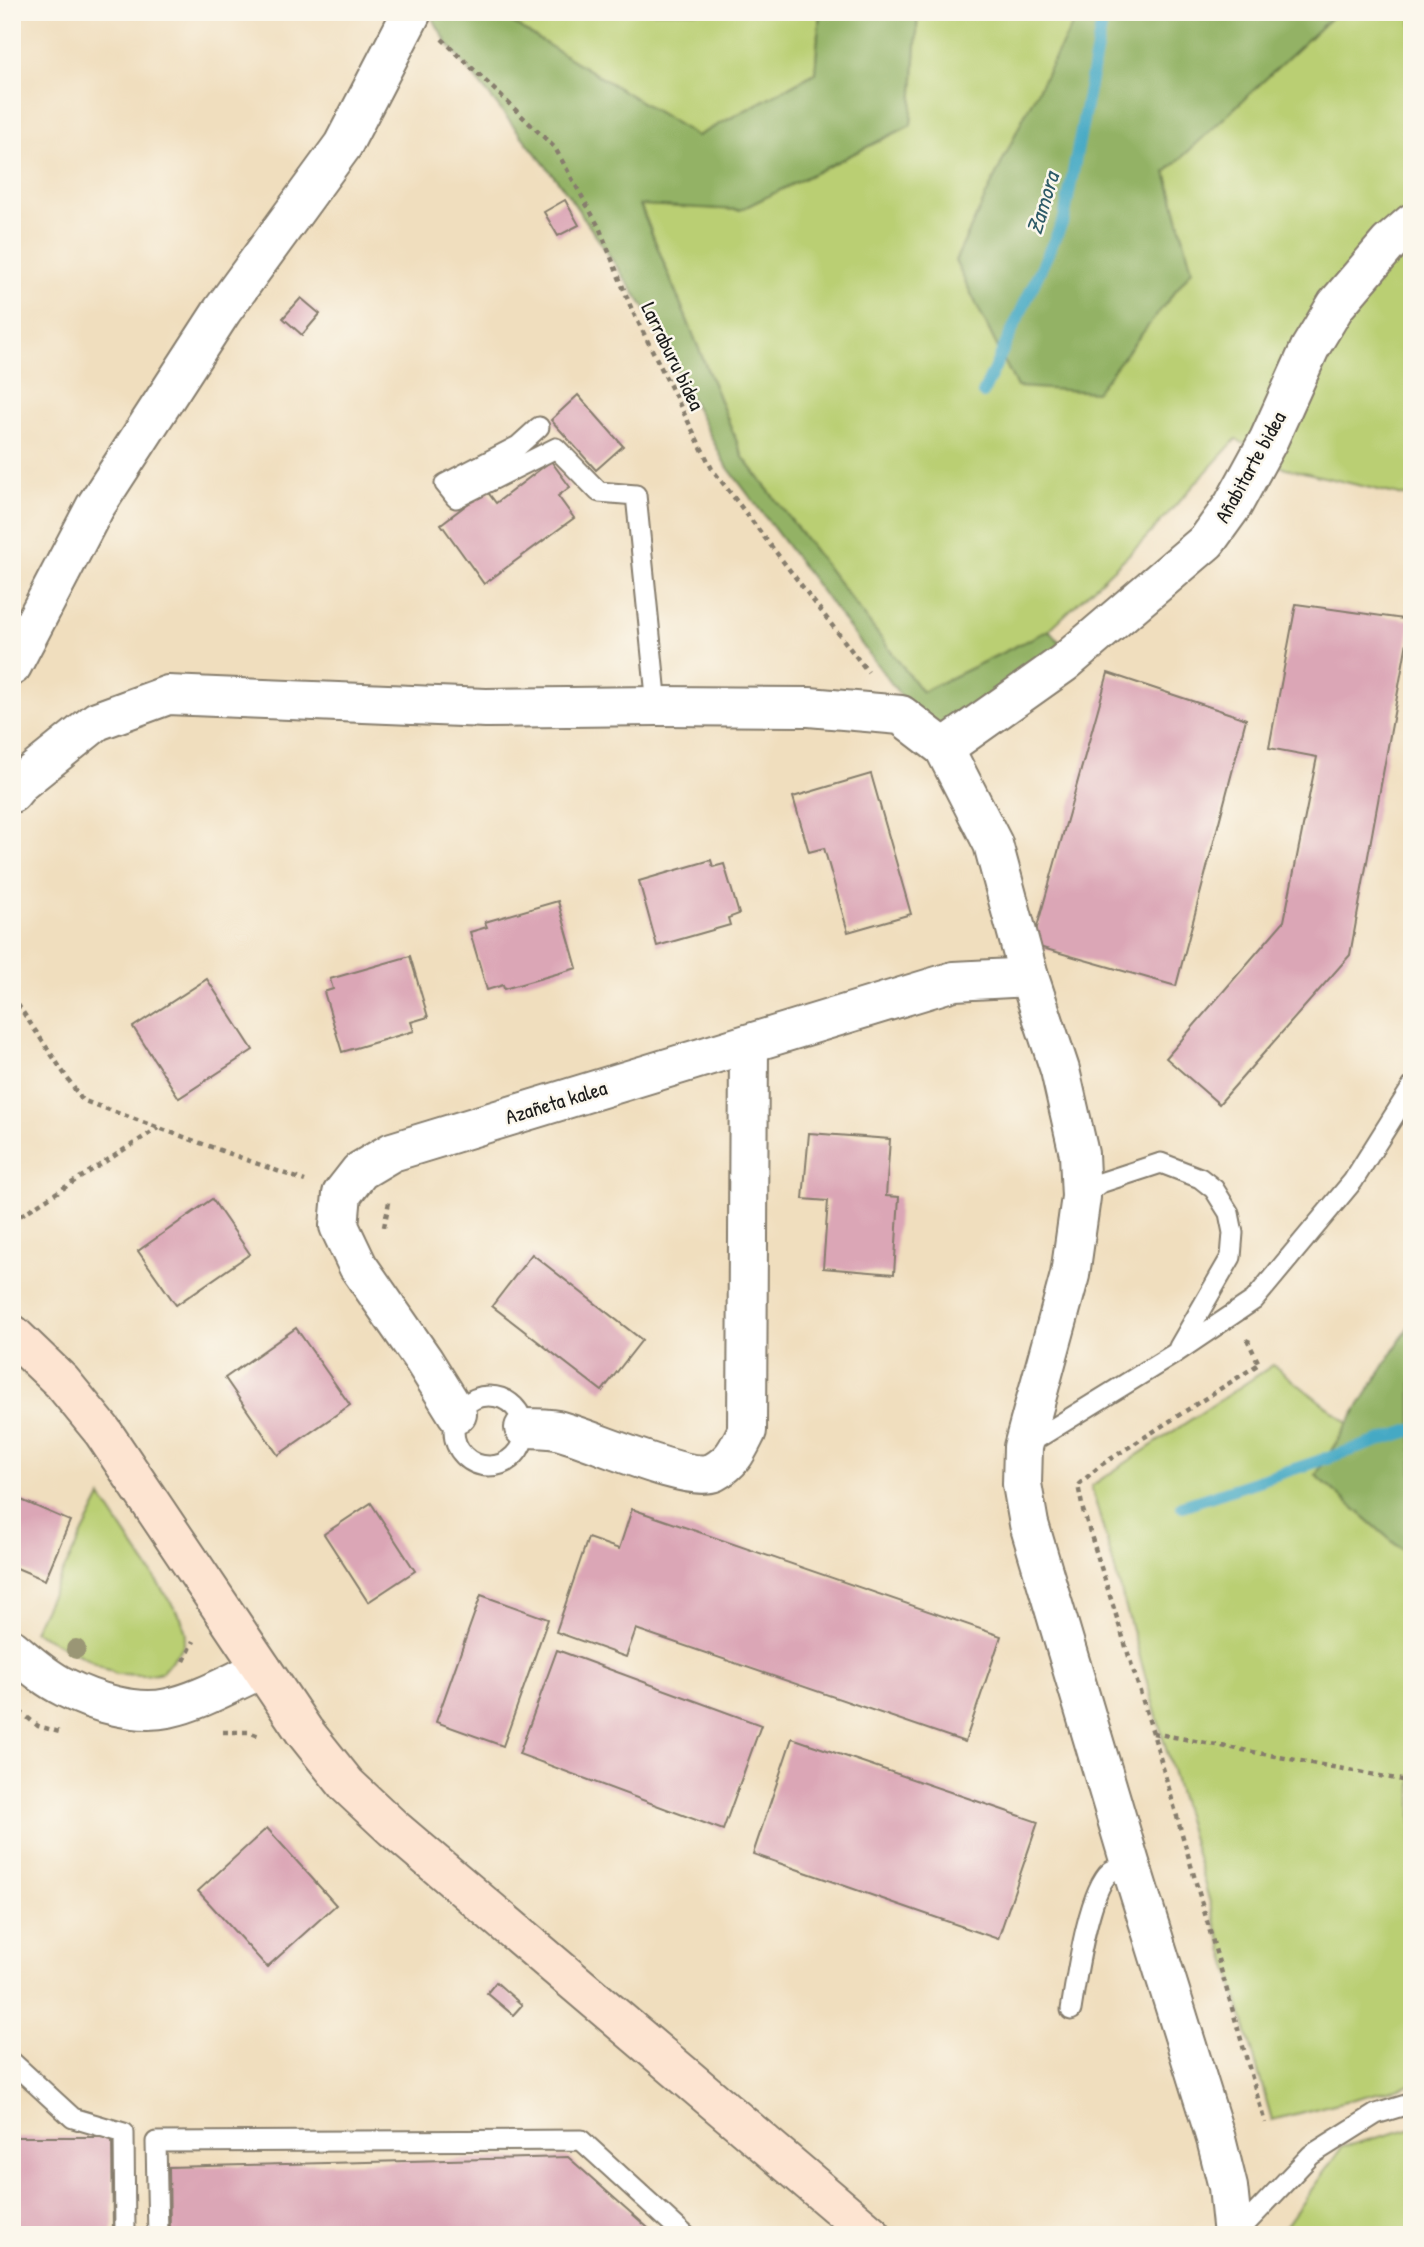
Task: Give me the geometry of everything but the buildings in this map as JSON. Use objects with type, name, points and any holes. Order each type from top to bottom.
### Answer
[{"type":"street","points":[[12,666],[95,507],[222,311],[344,145],[425,23]]},
{"type":"street","name":"Añabitarte bidea","points":[[944,748],[1065,663],[1207,541],[1233,505],[1269,439],[1310,348],[1336,305],[1390,243],[1412,223]]},
{"type":"street","points":[[12,793],[20,783],[97,721],[168,695],[486,708],[657,705],[809,707],[901,715],[944,748],[993,844],[1029,977],[1060,1070],[1079,1154],[1081,1197],[1070,1275],[1023,1447],[1023,1484],[1029,1524],[1216,2139],[1228,2188],[1234,2235]]},
{"type":"street","name":"Azañeta kalea","points":[[342,1194],[360,1171],[392,1152],[954,981],[1029,977]]},
{"type":"street","points":[[524,1427],[556,1430],[689,1472],[711,1473],[734,1458],[747,1431],[749,1044]]},
{"type":"street","points":[[342,1194],[339,1226],[358,1266],[457,1414]]},
{"type":"street","points":[[12,1334],[62,1382],[103,1432],[262,1669],[347,1785],[374,1811],[872,2235]]},
{"type":"street","points":[[12,1649],[64,1687],[87,1697],[137,1709],[166,1709],[192,1702],[262,1669]]},
{"type":"lane","points":[[539,427],[518,446],[445,484],[456,498],[556,448],[599,492],[636,495],[657,705]]},
{"type":"lane","points":[[1023,1447],[1174,1354],[1254,1300],[1353,1181],[1412,1087]]},
{"type":"lane","points":[[1081,1197],[1100,1183],[1161,1163],[1200,1178],[1214,1189],[1229,1213],[1233,1233],[1231,1257],[1174,1354]]},
{"type":"lane","points":[[485,1395],[498,1396],[516,1408],[524,1427],[520,1447],[506,1462],[485,1466],[466,1458],[453,1438],[457,1414],[464,1404],[475,1398],[485,1395]]},
{"type":"lane","points":[[1070,2010],[1080,1952],[1094,1899],[1110,1872],[1130,1863]]},
{"type":"lane","points":[[12,2062],[73,2118],[124,2133],[125,2235]]},
{"type":"lane","points":[[1234,2235],[1311,2155],[1376,2114],[1412,2103]]},
{"type":"lane","points":[[158,2235],[156,2142],[554,2140],[581,2140],[685,2235]]},
{"type":"path","name":"Larraburu bidea","points":[[425,23],[555,148],[599,226],[632,310],[712,469],[901,715]]},
{"type":"path","points":[[12,996],[82,1100],[342,1194]]},
{"type":"path","points":[[12,1221],[158,1128]]},
{"type":"path","points":[[383,1237],[389,1201],[396,1193]]},
{"type":"path","points":[[1255,1333],[1248,1340],[1259,1364],[1101,1465],[1078,1485],[1083,1510],[1153,1733],[1265,2123]]},
{"type":"path","points":[[12,1705],[38,1726],[64,1733]]},
{"type":"path","points":[[216,1732],[248,1732],[265,1739]]},
{"type":"path","points":[[1153,1733],[1412,1782]]},
{"type":"green space","points":[[429,12],[494,12],[697,136],[815,73],[820,12],[918,12],[911,125],[740,210],[640,205],[743,457],[922,692],[1049,630],[1073,657],[938,745],[725,464],[644,307],[562,186],[447,43]]},
{"type":"green space","points":[[494,12],[820,12],[815,73],[697,136]]},
{"type":"green space","points":[[918,12],[1075,12],[1073,24],[1192,271],[1166,172],[1337,12],[1412,12],[1412,498],[1282,467],[1236,439],[1143,541],[1049,630],[922,692],[743,457],[640,204],[740,210],[911,125]]},
{"type":"green space","points":[[1075,12],[1337,12],[1166,172],[1192,270],[1096,392],[1017,387],[955,261],[1024,116],[1073,24]]},
{"type":"green space","points":[[1412,1321],[1412,1552],[1409,1556],[1316,1475]]},
{"type":"green space","points":[[1273,1365],[1348,1423],[1316,1475],[1409,1556],[1412,1574],[1412,2084],[1272,2120],[1091,1486]]},
{"type":"green space","points":[[101,1497],[181,1618],[186,1633],[183,1647],[162,1672],[145,1675],[116,1674],[33,1631]]},
{"type":"green space","points":[[1412,2128],[1412,2235],[1279,2235],[1342,2147]]},
{"type":"waterway","name":"Zamora","points":[[983,393],[1064,219],[1104,12]]},
{"type":"waterway","points":[[1182,1506],[1412,1430]]}]
